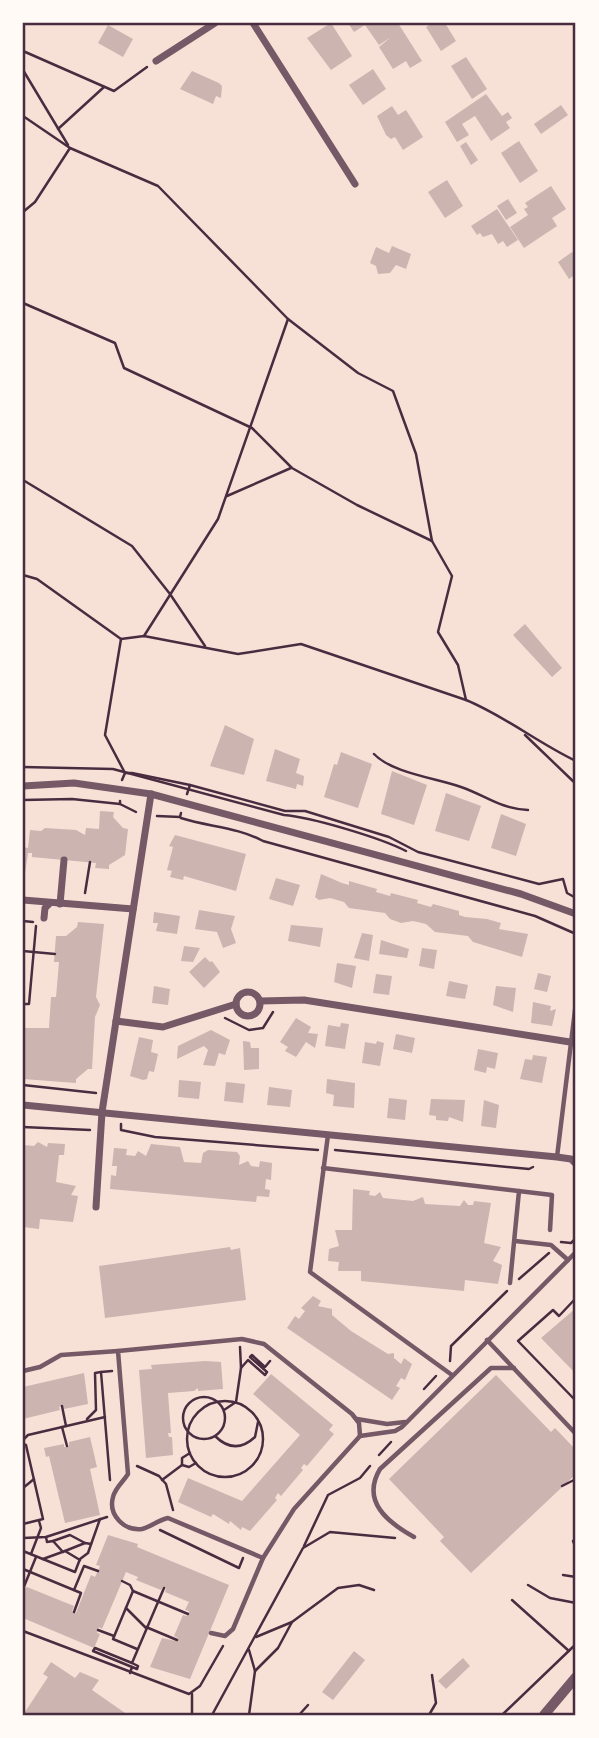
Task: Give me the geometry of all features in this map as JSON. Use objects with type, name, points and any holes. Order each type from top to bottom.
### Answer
[{"type":"street","points":[[156,61],[215,23]]},
{"type":"street","points":[[253,23],[355,184]]},
{"type":"street","points":[[23,786],[75,783],[151,794],[521,894],[576,914]]},
{"type":"street","points":[[96,1207],[104,1094],[151,794]]},
{"type":"street","points":[[60,904],[64,860]]},
{"type":"street","points":[[23,900],[133,909]]},
{"type":"street","points":[[44,918],[44,908],[50,903]]},
{"type":"street","points":[[247,992],[255,994],[260,1001],[256,1013],[247,1016],[240,1012],[236,1004],[239,995],[247,992]]},
{"type":"street","points":[[260,1001],[304,1000],[570,1042]]},
{"type":"street","points":[[116,1021],[163,1027],[236,1004]]},
{"type":"street","points":[[23,1105],[557,1157],[571,1159],[576,1164]]},
{"type":"street","points":[[544,1715],[576,1677]]},
{"type":"lane","points":[[557,1157],[576,1002]]},
{"type":"lane","points":[[328,1135],[310,1272],[452,1376]]},
{"type":"lane","points":[[323,1168],[552,1195],[550,1230]]},
{"type":"lane","points":[[510,1283],[519,1191]]},
{"type":"lane","points":[[515,1241],[555,1248],[568,1260]]},
{"type":"lane","points":[[211,1633],[226,1636],[233,1629],[263,1558],[294,1509],[359,1436],[395,1431],[406,1422],[576,1252]]},
{"type":"lane","points":[[23,1371],[40,1367],[61,1355],[242,1339],[257,1341],[357,1419],[387,1424],[406,1422]]},
{"type":"lane","points":[[487,1340],[576,1434]]},
{"type":"lane","points":[[118,1351],[128,1474],[113,1495],[112,1504],[118,1519],[124,1525],[140,1529],[168,1518],[263,1558]]},
{"type":"lane","points":[[414,1537],[399,1528],[378,1507],[372,1496],[372,1482],[380,1469],[491,1368],[514,1368]]},
{"type":"lane","points":[[357,1419],[359,1436]]},
{"type":"path","points":[[23,51],[114,91],[156,61]]},
{"type":"path","points":[[23,70],[70,148]]},
{"type":"path","points":[[58,128],[104,87]]},
{"type":"path","points":[[23,116],[70,148],[158,186],[288,319],[358,373],[393,391],[416,454],[432,541],[452,576],[438,632],[458,665],[466,700]]},
{"type":"path","points":[[23,212],[35,202],[70,148]]},
{"type":"path","points":[[23,303],[115,343],[124,368],[252,428],[292,468],[357,505],[432,541]]},
{"type":"path","points":[[144,636],[218,519],[288,319]]},
{"type":"path","points":[[227,496],[292,468]]},
{"type":"path","points":[[23,480],[132,545],[205,646]]},
{"type":"path","points":[[23,575],[37,579],[121,639],[144,636],[238,654],[301,644],[492,711],[522,732],[576,761]]},
{"type":"path","points":[[121,639],[105,735],[125,773],[122,789]]},
{"type":"path","points":[[522,732],[576,784]]},
{"type":"path","points":[[374,754],[412,774],[463,787],[494,804],[528,810]]},
{"type":"path","points":[[23,767],[80,766],[125,773],[190,785],[285,811],[305,811],[389,837],[418,852],[539,884],[563,879],[567,893],[576,898]]},
{"type":"path","points":[[125,773],[284,815],[303,816],[392,843],[418,857],[546,892]]},
{"type":"path","points":[[184,803],[190,785]]},
{"type":"path","points":[[23,800],[72,799],[120,804]]},
{"type":"path","points":[[180,817],[207,827],[235,830],[262,841],[535,916],[576,934]]},
{"type":"path","points":[[84,905],[90,862]]},
{"type":"path","points":[[559,896],[576,904]]},
{"type":"path","points":[[23,921],[36,922],[29,1004],[23,1004]]},
{"type":"path","points":[[23,951],[55,954]]},
{"type":"path","points":[[218,1015],[249,1030],[263,1028],[278,1005]]},
{"type":"path","points":[[23,1085],[104,1094]]},
{"type":"path","points":[[121,1114],[121,1130]]},
{"type":"path","points":[[23,1127],[121,1130],[155,1137],[529,1169],[536,1165]]},
{"type":"path","points":[[418,1397],[452,1359],[451,1346],[561,1242],[570,1243],[576,1238]]},
{"type":"path","points":[[576,1298],[559,1316],[553,1310],[518,1341],[576,1401]]},
{"type":"path","points":[[236,1402],[241,1368],[240,1350],[248,1347]]},
{"type":"path","points":[[241,1368],[248,1360],[265,1375],[267,1372],[250,1357],[252,1355],[265,1367],[272,1359],[263,1352]]},
{"type":"path","points":[[85,1421],[96,1410],[95,1373],[120,1370]]},
{"type":"path","points":[[101,1372],[110,1483]]},
{"type":"path","points":[[204,1398],[216,1402],[236,1402],[258,1419],[264,1441],[261,1452],[248,1470],[237,1475],[215,1475],[195,1463],[190,1453],[188,1432],[183,1419],[191,1402],[204,1398]]},
{"type":"path","points":[[215,1436],[223,1426],[223,1410],[216,1402]]},
{"type":"path","points":[[188,1432],[201,1410],[216,1402]]},
{"type":"path","points":[[223,1410],[236,1402]]},
{"type":"path","points":[[62,1406],[67,1446]]},
{"type":"path","points":[[23,1433],[28,1435],[105,1417]]},
{"type":"path","points":[[188,1432],[198,1438],[215,1436],[230,1447],[239,1447],[255,1437],[258,1419]]},
{"type":"path","points":[[23,1524],[43,1519],[26,1445],[23,1442],[28,1435]]},
{"type":"path","points":[[212,1715],[256,1637],[279,1587],[303,1548],[328,1495],[360,1478],[392,1440],[407,1444]]},
{"type":"path","points":[[182,1465],[182,1458],[190,1453]]},
{"type":"path","points":[[135,1458],[137,1466],[162,1480],[170,1493],[175,1512]]},
{"type":"path","points":[[182,1465],[189,1467],[195,1463]]},
{"type":"path","points":[[162,1480],[182,1465]]},
{"type":"path","points":[[23,1488],[34,1479]]},
{"type":"path","points":[[562,1486],[576,1479]]},
{"type":"path","points":[[105,1507],[110,1522]]},
{"type":"path","points":[[23,1538],[38,1535],[46,1537],[107,1517]]},
{"type":"path","points":[[23,1551],[75,1572],[80,1560],[88,1553],[100,1519]]},
{"type":"path","points":[[31,1555],[38,1535],[39,1520]]},
{"type":"path","points":[[69,1529],[70,1535]]},
{"type":"path","points":[[156,1531],[159,1529],[162,1534],[239,1568],[246,1551]]},
{"type":"path","points":[[303,1548],[330,1532],[398,1538]]},
{"type":"path","points":[[46,1537],[47,1542],[70,1535],[92,1544]]},
{"type":"path","points":[[53,1541],[64,1552],[80,1560]]},
{"type":"path","points":[[43,1559],[85,1543]]},
{"type":"path","points":[[23,1589],[36,1556]]},
{"type":"path","points":[[74,1590],[83,1566],[98,1572]]},
{"type":"path","points":[[23,1569],[81,1593],[74,1612]]},
{"type":"path","points":[[563,1575],[576,1577]]},
{"type":"path","points":[[122,1581],[130,1585],[133,1591],[188,1614]]},
{"type":"path","points":[[528,1585],[550,1598],[576,1602]]},
{"type":"path","points":[[256,1637],[292,1622],[338,1588],[359,1586],[374,1590]]},
{"type":"path","points":[[130,1674],[137,1649],[164,1588]]},
{"type":"path","points":[[133,1591],[113,1639],[137,1649]]},
{"type":"path","points":[[512,1600],[569,1651]]},
{"type":"path","points":[[126,1608],[146,1628],[177,1640]]},
{"type":"path","points":[[255,1671],[278,1648],[292,1622]]},
{"type":"path","points":[[98,1630],[114,1636]]},
{"type":"path","points":[[23,1631],[130,1674],[192,1694]]},
{"type":"path","points":[[192,1715],[192,1694],[224,1644],[226,1636]]},
{"type":"path","points":[[502,1715],[576,1644]]},
{"type":"path","points":[[95,1648],[132,1665],[93,1651],[95,1648]]},
{"type":"path","points":[[248,1650],[255,1671],[249,1715]]},
{"type":"path","points":[[429,1715],[436,1703],[432,1675]]},
{"type":"path","points":[[299,1715],[308,1705]]},
{"type":"building","points":[[331,23],[352,56],[331,70],[307,38]]},
{"type":"building","points":[[348,23],[398,23],[422,61],[410,68],[406,61],[393,69],[379,47],[391,37],[379,45],[365,25],[354,32]]},
{"type":"building","points":[[432,23],[445,23],[456,41],[441,51],[426,27]]},
{"type":"building","points":[[108,25],[133,39],[123,57],[98,43]]},
{"type":"building","points":[[466,57],[487,89],[472,99],[451,66]]},
{"type":"building","points":[[373,69],[386,89],[363,105],[349,85]]},
{"type":"building","points":[[192,71],[219,83],[222,86],[221,98],[216,96],[213,104],[180,89]]},
{"type":"building","points":[[486,94],[502,116],[508,112],[512,118],[506,122],[510,128],[491,141],[475,116],[462,124],[469,135],[457,142],[445,122]]},
{"type":"building","points":[[561,105],[568,115],[541,134],[534,124]]},
{"type":"building","points":[[392,106],[398,115],[406,110],[423,137],[403,150],[395,137],[391,139],[386,135],[377,116]]},
{"type":"building","points":[[519,141],[538,171],[520,183],[501,153]]},
{"type":"building","points":[[466,142],[478,160],[471,165],[460,146]]},
{"type":"building","points":[[447,180],[463,206],[445,218],[428,192]]},
{"type":"building","points":[[551,186],[566,209],[552,218],[557,226],[524,248],[510,227],[528,215],[524,209],[528,207],[525,203]]},
{"type":"building","points":[[508,199],[517,213],[506,220],[497,206]]},
{"type":"building","points":[[497,209],[518,240],[507,247],[503,241],[498,244],[492,234],[483,237],[480,233],[477,235],[471,226]]},
{"type":"building","points":[[392,246],[411,254],[406,269],[396,265],[390,273],[378,274],[376,266],[370,263],[376,247],[389,253]]},
{"type":"building","points":[[572,252],[576,255],[576,274],[569,279],[558,262]]},
{"type":"building","points":[[525,624],[562,668],[552,677],[513,635]]},
{"type":"building","points":[[225,725],[254,739],[244,775],[210,766]]},
{"type":"building","points":[[275,749],[300,759],[296,773],[304,776],[303,786],[297,784],[296,789],[266,781]]},
{"type":"building","points":[[341,752],[372,764],[358,808],[324,797],[334,764],[337,765]]},
{"type":"building","points":[[392,771],[427,785],[414,825],[381,814]]},
{"type":"building","points":[[446,793],[481,806],[469,841],[435,831]]},
{"type":"building","points":[[100,811],[114,812],[113,817],[123,828],[128,829],[125,855],[109,865],[109,869],[95,868],[96,863],[32,857],[32,853],[28,853],[23,887],[23,847],[28,848],[30,830],[76,830],[85,835],[86,828],[99,829]]},
{"type":"building","points":[[501,814],[526,824],[516,856],[491,848]]},
{"type":"building","points":[[175,835],[246,854],[236,891],[184,876],[183,880],[170,877],[172,871],[167,870],[173,847],[169,846]]},
{"type":"building","points":[[321,874],[349,885],[349,881],[377,889],[376,892],[390,896],[391,893],[418,900],[417,903],[431,907],[433,904],[459,911],[459,915],[465,917],[501,923],[499,929],[528,934],[522,957],[473,942],[468,936],[435,932],[426,924],[413,921],[401,923],[390,919],[385,913],[349,908],[344,902],[330,898],[319,900],[315,897]]},
{"type":"building","points":[[276,878],[300,885],[293,906],[269,899]]},
{"type":"building","points":[[199,910],[235,916],[231,929],[236,943],[223,948],[217,932],[195,929]]},
{"type":"building","points":[[154,912],[180,916],[177,934],[156,931],[158,923],[153,923]]},
{"type":"building","points":[[78,922],[104,924],[96,997],[100,1005],[95,1017],[92,1069],[88,1069],[76,1079],[76,1083],[23,1079],[23,1028],[49,1028],[51,997],[56,997],[59,962],[54,962],[56,936],[66,936],[77,927]]},
{"type":"building","points":[[291,925],[323,928],[320,947],[288,941]]},
{"type":"building","points":[[362,933],[373,935],[369,961],[354,958]]},
{"type":"building","points":[[381,940],[409,949],[407,958],[379,954]]},
{"type":"building","points":[[184,946],[200,948],[193,962],[181,961]]},
{"type":"building","points":[[422,948],[437,950],[434,969],[419,966]]},
{"type":"building","points":[[205,957],[212,961],[220,972],[204,988],[189,972]]},
{"type":"building","points":[[337,963],[356,966],[352,988],[334,982]]},
{"type":"building","points":[[538,973],[551,976],[547,992],[534,989]]},
{"type":"building","points":[[376,974],[392,976],[389,995],[373,993]]},
{"type":"building","points":[[449,981],[468,985],[465,999],[446,996]]},
{"type":"building","points":[[154,986],[170,989],[168,1005],[152,1003]]},
{"type":"building","points":[[496,986],[516,988],[513,1012],[493,1005]]},
{"type":"building","points":[[533,1002],[551,1006],[550,1011],[556,1009],[552,1026],[531,1023]]},
{"type":"building","points":[[296,1018],[311,1027],[308,1033],[318,1034],[315,1048],[306,1042],[296,1057],[285,1051],[288,1047],[280,1042]]},
{"type":"building","points":[[341,1023],[349,1024],[345,1049],[325,1046],[328,1025],[340,1027]]},
{"type":"building","points":[[211,1030],[230,1040],[225,1055],[219,1053],[215,1066],[203,1065],[208,1050],[204,1046],[177,1059],[178,1046]]},
{"type":"building","points":[[396,1034],[415,1038],[412,1053],[393,1049]]},
{"type":"building","points":[[139,1037],[153,1040],[151,1052],[158,1054],[154,1072],[149,1071],[147,1079],[143,1080],[130,1076]]},
{"type":"building","points":[[243,1041],[250,1042],[251,1048],[259,1048],[259,1069],[244,1070]]},
{"type":"building","points":[[377,1041],[384,1043],[380,1066],[362,1063],[365,1042],[376,1044]]},
{"type":"building","points":[[478,1049],[498,1053],[495,1069],[487,1067],[486,1073],[474,1070]]},
{"type":"building","points":[[533,1055],[547,1057],[542,1083],[520,1079],[525,1059],[532,1060]]},
{"type":"building","points":[[327,1079],[355,1083],[354,1108],[333,1106],[334,1095],[326,1093]]},
{"type":"building","points":[[179,1080],[201,1082],[199,1099],[178,1097]]},
{"type":"building","points":[[226,1082],[245,1084],[243,1103],[224,1101]]},
{"type":"building","points":[[269,1087],[292,1090],[290,1107],[267,1105]]},
{"type":"building","points":[[389,1098],[407,1100],[405,1120],[387,1118]]},
{"type":"building","points":[[431,1099],[465,1100],[463,1122],[449,1117],[448,1121],[436,1120],[436,1116],[429,1115]]},
{"type":"building","points":[[484,1100],[499,1105],[496,1128],[481,1126]]},
{"type":"building","points":[[38,1142],[47,1147],[48,1143],[65,1144],[64,1155],[59,1155],[56,1182],[76,1186],[71,1195],[78,1196],[73,1222],[40,1219],[39,1229],[23,1227],[23,1145],[34,1146]]},
{"type":"building","points":[[151,1144],[180,1147],[184,1162],[201,1163],[203,1153],[208,1150],[237,1152],[240,1156],[239,1165],[248,1161],[251,1166],[259,1167],[260,1161],[272,1163],[271,1180],[266,1179],[265,1189],[270,1190],[269,1197],[257,1196],[256,1202],[110,1189],[111,1175],[116,1176],[117,1166],[112,1166],[114,1148],[127,1149],[126,1155],[135,1156],[138,1151],[146,1156]]},
{"type":"building","points":[[353,1189],[370,1191],[369,1195],[375,1196],[380,1192],[383,1198],[413,1201],[423,1197],[425,1204],[460,1206],[464,1200],[468,1205],[473,1205],[474,1201],[491,1203],[484,1243],[501,1247],[493,1261],[502,1265],[498,1284],[465,1280],[464,1291],[361,1281],[361,1271],[338,1271],[339,1262],[328,1261],[329,1249],[339,1246],[335,1230],[352,1230]]},
{"type":"building","points":[[230,1247],[231,1250],[240,1248],[246,1300],[105,1318],[99,1266]]},
{"type":"building","points":[[313,1296],[321,1301],[318,1306],[332,1309],[332,1315],[351,1331],[388,1354],[394,1353],[394,1358],[401,1364],[404,1358],[412,1364],[405,1380],[401,1378],[396,1386],[400,1388],[392,1400],[287,1328],[295,1316],[299,1319],[305,1311],[301,1308]]},
{"type":"building","points":[[576,1308],[576,1374],[541,1338]]},
{"type":"building","points":[[221,1362],[223,1389],[198,1391],[198,1388],[194,1391],[168,1393],[171,1433],[168,1433],[169,1437],[172,1437],[173,1455],[146,1458],[139,1370],[152,1369],[151,1365]]},
{"type":"building","points":[[84,1373],[88,1404],[64,1409],[63,1406],[59,1407],[60,1410],[23,1419],[23,1387]]},
{"type":"building","points":[[271,1374],[333,1425],[329,1430],[334,1434],[307,1466],[304,1464],[301,1468],[303,1470],[281,1496],[278,1493],[275,1498],[277,1500],[250,1531],[242,1527],[241,1530],[230,1521],[229,1524],[213,1514],[211,1517],[178,1502],[188,1478],[242,1501],[300,1435],[253,1394]]},
{"type":"building","points":[[496,1375],[551,1432],[555,1428],[576,1450],[576,1474],[471,1573],[440,1541],[444,1537],[389,1479]]},
{"type":"building","points":[[90,1437],[97,1467],[90,1469],[100,1515],[65,1523],[49,1456],[46,1457],[44,1448],[64,1444],[64,1447],[69,1446],[69,1442]]},
{"type":"building","points":[[108,1535],[138,1544],[137,1547],[229,1585],[190,1679],[150,1667],[162,1638],[176,1641],[178,1638],[174,1636],[183,1615],[187,1616],[189,1611],[185,1610],[189,1602],[165,1592],[163,1587],[161,1590],[136,1580],[138,1577],[126,1572],[102,1629],[99,1627],[97,1633],[100,1634],[94,1648],[23,1618],[23,1589],[27,1587],[74,1606],[72,1611],[76,1613],[91,1575],[95,1577],[100,1566],[96,1565]]},
{"type":"building","points":[[354,1651],[365,1660],[333,1700],[322,1692]]},
{"type":"building","points":[[463,1658],[470,1666],[446,1689],[438,1681]]},
{"type":"building","points":[[51,1662],[75,1678],[80,1672],[99,1680],[92,1690],[128,1715],[23,1715],[48,1677],[43,1674]]}]
